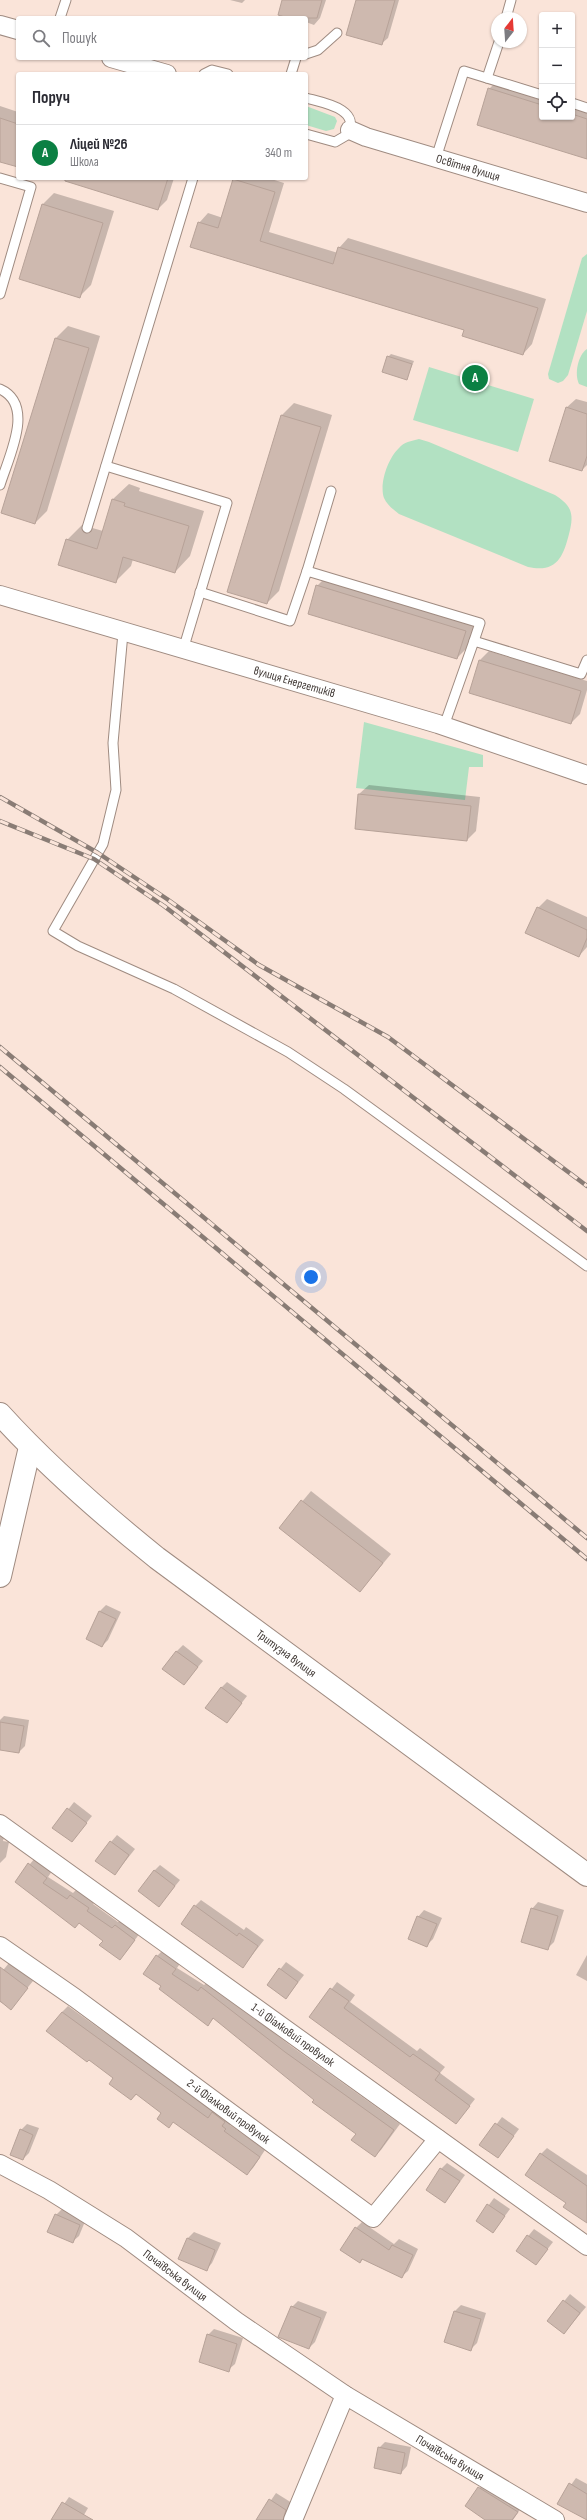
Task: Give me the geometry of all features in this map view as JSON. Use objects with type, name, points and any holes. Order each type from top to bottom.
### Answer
[{"type":"street","points":[[0,25],[16,29]]},
{"type":"street","points":[[118,60],[160,72]]},
{"type":"street","name":"Освітня вулиця","points":[[350,130],[366,137],[587,203]]},
{"type":"street","name":"вулиця Енергетиків","points":[[0,595],[123,633],[444,726],[587,775]]},
{"type":"street","name":"Тритузна вулиця","points":[[0,1414],[30,1448],[90,1504],[157,1558],[587,1875]]},
{"type":"street","points":[[0,1576],[30,1448]]},
{"type":"street","name":"1-й Фіалковий провулок","points":[[0,1824],[587,2246]]},
{"type":"street","name":"2-й Фіалковий провулок","points":[[0,1946],[76,1998],[373,2218],[438,2139]]},
{"type":"street","name":"Почаївська вулиця","points":[[0,2164],[49,2190],[126,2238],[236,2321],[345,2395],[555,2520]]},
{"type":"street","points":[[293,2520],[345,2395]]},
{"type":"lane","points":[[61,16],[66,0]]},
{"type":"lane","points":[[508,12],[511,0]]},
{"type":"lane","points":[[308,53],[318,50],[337,33]]},
{"type":"lane","points":[[487,78],[497,48]]},
{"type":"lane","points":[[292,72],[295,60]]},
{"type":"lane","points":[[208,72],[212,70],[220,72]]},
{"type":"lane","points":[[436,158],[464,71],[539,94]]},
{"type":"lane","points":[[308,99],[345,111],[349,116],[350,130],[342,140],[335,142],[308,135]]},
{"type":"lane","points":[[575,105],[587,108]]},
{"type":"lane","points":[[0,178],[31,187],[0,294]]},
{"type":"lane","points":[[87,528],[193,180]]},
{"type":"lane","points":[[0,389],[8,392],[17,405],[20,420],[0,486]]},
{"type":"lane","points":[[106,466],[226,503],[183,650]]},
{"type":"lane","points":[[200,592],[290,621],[331,492]]},
{"type":"lane","points":[[307,571],[480,623],[444,726]]},
{"type":"lane","points":[[123,633],[113,743],[116,790],[103,844],[53,931],[78,946],[174,989],[288,1052],[344,1089],[587,1266]]},
{"type":"lane","points":[[474,641],[581,674],[587,660]]},
{"type":"green space","points":[[308,107],[335,117],[337,121],[334,129],[326,131],[308,126]]},
{"type":"green space","points":[[587,254],[587,311],[568,375],[563,381],[558,383],[549,379],[548,374],[582,258]]},
{"type":"green space","points":[[587,349],[587,387],[579,384],[577,370],[579,360]]},
{"type":"green space","points":[[429,367],[534,399],[518,452],[413,420]]},
{"type":"green space","points":[[419,439],[555,495],[564,501],[570,510],[571,522],[567,543],[561,557],[557,562],[552,566],[545,568],[528,567],[399,514],[392,509],[385,500],[383,492],[384,479],[388,465],[395,452],[403,444]]},
{"type":"green space","points":[[364,722],[483,755],[483,767],[469,767],[465,800],[356,788]]},
{"type":"building","points":[[282,0],[322,0],[317,18],[308,18],[308,16],[278,15]]},
{"type":"building","points":[[356,0],[395,0],[382,45],[346,35]]},
{"type":"building","points":[[488,88],[539,104],[539,120],[575,120],[575,115],[587,119],[587,159],[477,125]]},
{"type":"building","points":[[0,118],[16,123],[16,166],[0,162]]},
{"type":"building","points":[[65,180],[167,180],[158,210]]},
{"type":"building","points":[[233,180],[275,192],[260,241],[333,264],[338,247],[538,308],[523,355],[462,336],[464,330],[190,247],[198,222],[218,228]]},
{"type":"building","points":[[42,204],[103,223],[80,298],[19,279]]},
{"type":"building","points":[[55,338],[89,348],[35,524],[1,513]]},
{"type":"building","points":[[387,356],[412,364],[407,380],[382,372]]},
{"type":"building","points":[[566,407],[587,414],[587,456],[582,471],[549,461]]},
{"type":"building","points":[[281,415],[321,427],[267,604],[227,592]]},
{"type":"building","points":[[112,499],[125,503],[124,506],[189,526],[175,573],[123,557],[116,583],[58,565],[66,539],[97,549]]},
{"type":"building","points":[[316,585],[466,631],[457,659],[308,614]]},
{"type":"building","points":[[479,660],[581,691],[571,724],[469,693]]},
{"type":"building","points":[[358,794],[471,806],[467,841],[355,829]]},
{"type":"building","points":[[537,907],[587,930],[587,938],[579,957],[525,933]]},
{"type":"building","points":[[301,1500],[383,1563],[360,1592],[279,1528]]},
{"type":"building","points":[[99,1611],[116,1619],[102,1647],[86,1639]]},
{"type":"building","points":[[176,1651],[198,1667],[184,1685],[162,1669]]},
{"type":"building","points":[[221,1687],[242,1703],[227,1723],[205,1708]]},
{"type":"building","points":[[0,1722],[24,1726],[19,1753],[0,1750]]},
{"type":"building","points":[[67,1808],[87,1823],[72,1842],[52,1828]]},
{"type":"building","points":[[110,1841],[129,1855],[115,1875],[95,1861]]},
{"type":"building","points":[[28,1863],[47,1878],[43,1883],[67,1899],[70,1895],[89,1908],[87,1911],[112,1928],[115,1925],[135,1940],[120,1960],[99,1945],[103,1941],[79,1923],[75,1928],[15,1882]]},
{"type":"building","points":[[154,1870],[175,1886],[159,1907],[138,1891]]},
{"type":"building","points":[[194,1905],[237,1936],[239,1933],[258,1946],[243,1968],[181,1924]]},
{"type":"building","points":[[531,1908],[558,1916],[548,1950],[521,1942]]},
{"type":"building","points":[[417,1916],[437,1924],[427,1947],[408,1939]]},
{"type":"building","points":[[156,1955],[176,1969],[172,1974],[198,1991],[201,1987],[285,2052],[394,2130],[375,2157],[351,2140],[356,2134],[312,2102],[314,2100],[213,2018],[208,2026],[159,1989],[161,1986],[143,1974]]},
{"type":"building","points":[[0,1967],[28,1988],[11,2010],[0,2001]]},
{"type":"building","points":[[279,1968],[298,1982],[286,1999],[267,1985]]},
{"type":"building","points":[[330,1988],[349,2001],[344,2008],[410,2057],[413,2054],[440,2073],[435,2080],[470,2106],[456,2124],[309,2017]]},
{"type":"building","points":[[62,2012],[208,2118],[212,2112],[225,2122],[222,2126],[226,2129],[224,2131],[260,2157],[247,2175],[173,2122],[169,2128],[157,2119],[161,2113],[136,2094],[131,2100],[109,2084],[113,2078],[89,2060],[87,2062],[46,2031]]},
{"type":"building","points":[[495,2123],[514,2136],[498,2158],[479,2145]]},
{"type":"building","points":[[20,2129],[33,2135],[23,2160],[10,2155]]},
{"type":"building","points":[[540,2153],[587,2186],[587,2223],[563,2207],[566,2203],[525,2175]]},
{"type":"building","points":[[440,2168],[460,2181],[445,2203],[426,2190]]},
{"type":"building","points":[[487,2204],[505,2216],[493,2233],[476,2221]]},
{"type":"building","points":[[55,2214],[80,2225],[73,2243],[47,2232]]},
{"type":"building","points":[[355,2227],[389,2250],[392,2245],[413,2255],[402,2278],[362,2259],[360,2263],[340,2250]]},
{"type":"building","points":[[527,2235],[548,2249],[536,2265],[516,2251]]},
{"type":"building","points":[[187,2238],[215,2250],[207,2271],[178,2259]]},
{"type":"building","points":[[563,2300],[580,2313],[564,2334],[547,2321]]},
{"type":"building","points":[[291,2306],[321,2318],[309,2349],[278,2337]]},
{"type":"building","points":[[454,2311],[481,2319],[471,2351],[444,2342]]},
{"type":"building","points":[[207,2334],[237,2344],[229,2372],[199,2362]]},
{"type":"building","points":[[378,2447],[405,2453],[401,2474],[374,2468]]},
{"type":"building","points":[[569,2483],[587,2494],[587,2520],[557,2504]]},
{"type":"building","points":[[478,2487],[518,2512],[512,2520],[485,2520],[465,2506]]},
{"type":"building","points":[[269,2499],[286,2510],[283,2520],[256,2520]]},
{"type":"building","points":[[62,2502],[93,2520],[51,2520]]},
{"type":"railway","points":[[0,797],[98,853],[167,899],[259,965],[388,1037],[587,1186]]},
{"type":"railway","points":[[0,821],[94,859],[164,906],[587,1231]]},
{"type":"railway","points":[[0,1047],[587,1538]]},
{"type":"railway","points":[[0,1067],[587,1559]]},
{"type":"place","name":"Ліцей №26","points":[[475,378]]}]
